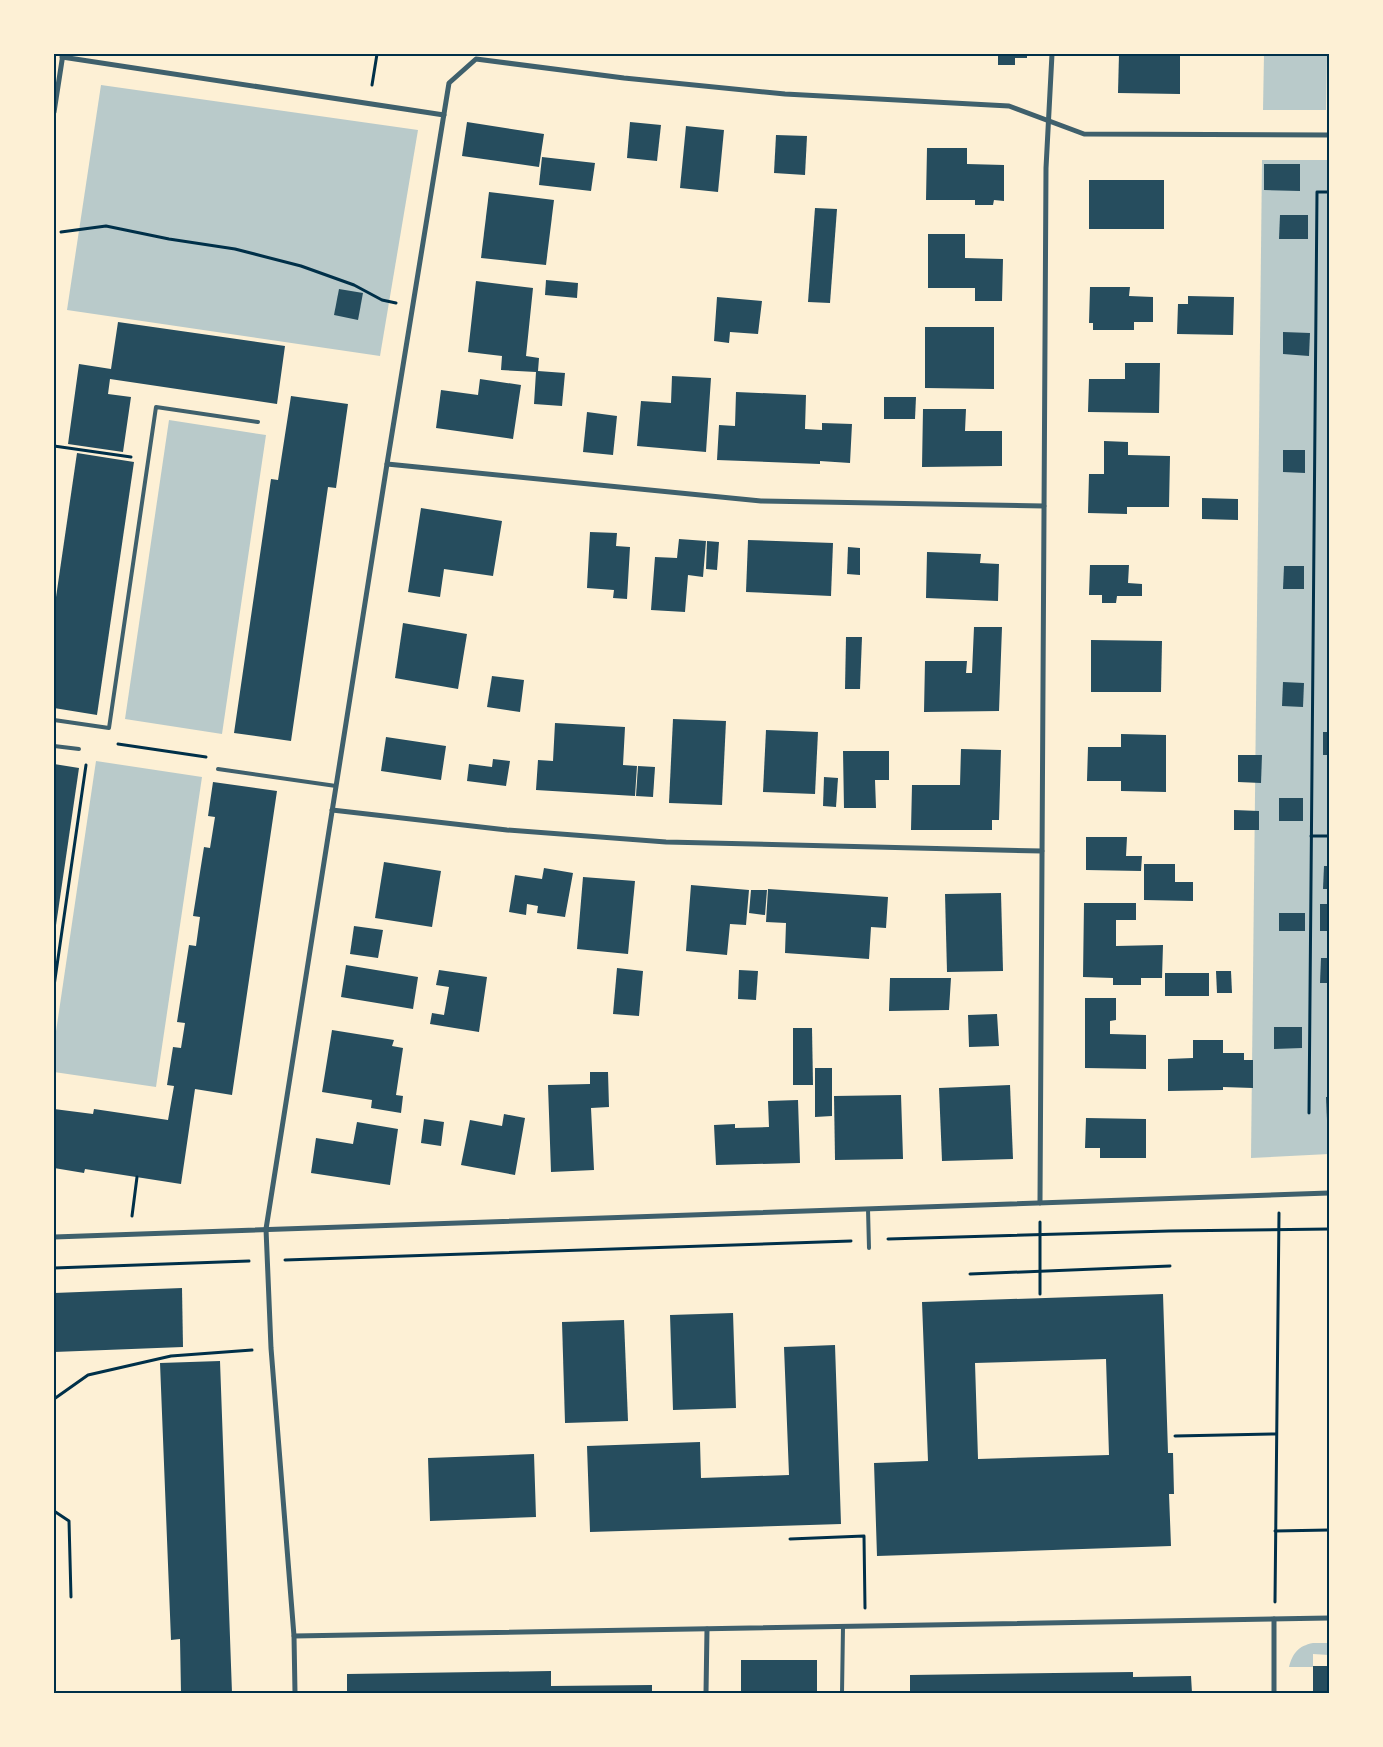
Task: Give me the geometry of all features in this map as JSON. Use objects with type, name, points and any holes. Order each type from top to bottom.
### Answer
[{"type":"street","points":[[1040,1203],[1046,168],[1052,54]]},
{"type":"street","points":[[54,112],[63,56],[444,115]]},
{"type":"street","points":[[295,1693],[294,1636],[271,1348],[266,1229],[386,464],[450,83],[476,60],[624,78],[785,94],[1009,106],[1084,134],[1329,135]]},
{"type":"street","points":[[386,464],[761,501],[1044,506]]},
{"type":"street","points":[[332,810],[507,830],[666,842],[1042,851]]},
{"type":"street","points":[[54,1237],[1329,1193]]},
{"type":"street","points":[[294,1636],[1329,1618]]},
{"type":"street","points":[[1274,1619],[1274,1693]]},
{"type":"street","points":[[706,1693],[707,1629]]},
{"type":"lane","points":[[54,720],[109,728],[156,407],[258,422]]},
{"type":"lane","points":[[54,746],[79,749]]},
{"type":"lane","points":[[218,769],[336,786]]},
{"type":"lane","points":[[868,1209],[869,1248]]},
{"type":"lane","points":[[842,1626],[842,1693]]},
{"type":"path","points":[[369,104],[377,54]]},
{"type":"path","points":[[1309,1113],[1317,192],[1329,192]]},
{"type":"path","points":[[61,232],[106,226],[169,239],[235,249],[301,266],[354,285],[382,300],[412,308]]},
{"type":"path","points":[[54,446],[148,460]]},
{"type":"path","points":[[109,743],[213,758]]},
{"type":"path","points":[[54,986],[87,760]]},
{"type":"path","points":[[1311,836],[1329,836]]},
{"type":"path","points":[[130,1234],[137,1177]]},
{"type":"path","points":[[1274,1619],[1279,1195]]},
{"type":"path","points":[[1040,1203],[1040,1294]]},
{"type":"path","points":[[54,1268],[1169,1230],[1279,1231],[1329,1229]]},
{"type":"path","points":[[970,1274],[1170,1266]]},
{"type":"path","points":[[54,1400],[88,1375],[171,1356],[271,1348]]},
{"type":"path","points":[[1175,1436],[1276,1434]]},
{"type":"path","points":[[54,1512],[69,1521],[71,1597]]},
{"type":"path","points":[[1275,1531],[1329,1530]]},
{"type":"path","points":[[790,1539],[864,1536],[865,1585]]},
{"type":"shaded area","points":[[1264,54],[1327,54],[1326,110],[1263,110]]},
{"type":"shaded area","points":[[101,85],[418,130],[380,356],[67,310]]},
{"type":"shaded area","points":[[1262,160],[1329,160],[1329,1154],[1251,1158]]},
{"type":"shaded area","points":[[169,420],[266,435],[222,734],[125,719]]},
{"type":"shaded area","points":[[96,761],[202,777],[156,1087],[54,1072],[54,1045]]},
{"type":"shaded area","points":[[1313,1643],[1329,1643],[1329,1655],[1313,1654],[1313,1667],[1289,1667],[1292,1658],[1300,1648]]},
{"type":"building","points":[[998,54],[1027,54],[1027,58],[1015,58],[1015,65],[998,65]]},
{"type":"building","points":[[1119,54],[1180,54],[1180,94],[1118,93]]},
{"type":"building","points":[[467,122],[544,134],[539,167],[462,156]]},
{"type":"building","points":[[630,122],[661,125],[657,161],[627,158]]},
{"type":"building","points":[[686,126],[724,130],[718,192],[680,188]]},
{"type":"building","points":[[776,135],[807,136],[805,175],[774,173]]},
{"type":"building","points":[[927,148],[967,148],[967,164],[1004,165],[1004,201],[994,200],[993,205],[975,205],[975,200],[926,200]]},
{"type":"building","points":[[542,157],[595,163],[591,191],[539,185]]},
{"type":"building","points":[[1264,164],[1300,164],[1300,191],[1264,190]]},
{"type":"building","points":[[1089,180],[1164,180],[1164,229],[1089,229]]},
{"type":"building","points":[[489,192],[554,200],[546,265],[481,258]]},
{"type":"building","points":[[815,208],[837,209],[830,303],[808,302]]},
{"type":"building","points":[[1280,215],[1308,215],[1308,239],[1279,239]]},
{"type":"building","points":[[928,234],[965,234],[965,258],[1003,259],[1002,301],[975,301],[975,288],[928,288]]},
{"type":"building","points":[[546,280],[578,283],[577,298],[545,295]]},
{"type":"building","points":[[476,281],[533,288],[526,356],[539,358],[538,371],[565,373],[562,406],[534,404],[536,372],[501,370],[502,356],[468,352]]},
{"type":"building","points":[[1090,287],[1130,287],[1129,296],[1153,297],[1153,322],[1134,322],[1134,330],[1093,330],[1093,323],[1089,323]]},
{"type":"building","points":[[339,289],[363,293],[358,320],[334,315]]},
{"type":"building","points":[[1188,296],[1234,297],[1233,335],[1177,334],[1178,304],[1188,304]]},
{"type":"building","points":[[717,297],[762,301],[758,334],[730,332],[729,343],[714,341]]},
{"type":"building","points":[[118,322],[285,346],[277,404],[110,379],[108,394],[131,397],[123,452],[68,444],[79,364],[111,369]]},
{"type":"building","points":[[925,327],[994,327],[994,389],[925,388]]},
{"type":"building","points":[[1283,332],[1310,333],[1309,356],[1283,354]]},
{"type":"building","points":[[1125,363],[1160,363],[1159,413],[1088,412],[1089,379],[1125,379]]},
{"type":"building","points":[[672,376],[711,378],[706,452],[637,446],[641,401],[671,403]]},
{"type":"building","points":[[480,379],[521,385],[513,439],[436,428],[441,390],[478,395]]},
{"type":"building","points":[[736,392],[806,395],[805,429],[822,430],[822,423],[852,424],[850,463],[820,461],[820,464],[717,460],[719,425],[735,426]]},
{"type":"building","points":[[291,396],[348,404],[336,488],[328,487],[291,741],[234,733],[271,479],[278,480]]},
{"type":"building","points":[[884,397],[916,397],[915,419],[884,419]]},
{"type":"building","points":[[923,409],[966,409],[965,431],[1002,431],[1002,466],[922,467]]},
{"type":"building","points":[[587,412],[617,416],[613,455],[583,452]]},
{"type":"building","points":[[1104,441],[1128,442],[1128,455],[1170,456],[1169,507],[1127,507],[1127,514],[1088,513],[1089,474],[1104,474]]},
{"type":"building","points":[[1283,450],[1305,450],[1305,473],[1283,472]]},
{"type":"building","points":[[77,453],[134,462],[97,715],[54,708],[54,611]]},
{"type":"building","points":[[1202,498],[1238,499],[1238,520],[1202,519]]},
{"type":"building","points":[[421,508],[502,521],[493,576],[444,569],[440,597],[408,592]]},
{"type":"building","points":[[1327,508],[1329,508],[1329,530],[1327,530]]},
{"type":"building","points":[[590,532],[617,533],[616,546],[630,547],[627,599],[613,598],[614,590],[587,588]]},
{"type":"building","points":[[679,539],[706,541],[703,577],[688,575],[685,612],[651,610],[655,557],[677,558]]},
{"type":"building","points":[[748,540],[833,543],[831,596],[746,592]]},
{"type":"building","points":[[707,541],[719,542],[717,570],[706,569]]},
{"type":"building","points":[[848,547],[860,548],[860,575],[847,574]]},
{"type":"building","points":[[927,552],[981,554],[980,563],[999,564],[998,601],[926,598]]},
{"type":"building","points":[[1090,565],[1129,565],[1128,583],[1142,584],[1142,596],[1117,596],[1116,603],[1102,603],[1102,595],[1089,595]]},
{"type":"building","points":[[1284,566],[1304,566],[1304,589],[1283,589]]},
{"type":"building","points":[[403,623],[467,634],[458,689],[395,678]]},
{"type":"building","points":[[974,627],[1002,627],[999,711],[924,712],[925,661],[967,661],[966,673],[972,673]]},
{"type":"building","points":[[846,637],[862,637],[860,689],[845,689]]},
{"type":"building","points":[[1091,640],[1162,641],[1161,692],[1091,692]]},
{"type":"building","points":[[492,676],[524,680],[520,712],[487,707]]},
{"type":"building","points":[[1283,682],[1304,683],[1303,707],[1282,706]]},
{"type":"building","points":[[673,719],[726,721],[722,805],[669,803]]},
{"type":"building","points":[[555,723],[625,727],[623,765],[637,766],[635,796],[536,790],[538,760],[553,761]]},
{"type":"building","points":[[766,730],[818,732],[815,794],[763,792]]},
{"type":"building","points":[[1323,732],[1329,732],[1329,755],[1323,755]]},
{"type":"building","points":[[1121,734],[1166,735],[1166,792],[1121,791],[1121,781],[1087,781],[1088,747],[1121,747]]},
{"type":"building","points":[[386,737],[446,746],[441,780],[381,771]]},
{"type":"building","points":[[961,749],[1001,750],[999,820],[992,820],[992,830],[911,830],[912,785],[960,785]]},
{"type":"building","points":[[843,751],[889,751],[889,780],[875,780],[876,808],[844,808]]},
{"type":"building","points":[[1238,755],[1262,755],[1261,783],[1238,782]]},
{"type":"building","points":[[493,759],[510,761],[506,786],[467,781],[469,764],[492,767]]},
{"type":"building","points":[[54,764],[79,768],[55,932],[54,932]]},
{"type":"building","points":[[638,766],[655,767],[653,797],[636,796]]},
{"type":"building","points":[[824,777],[838,778],[836,807],[823,806]]},
{"type":"building","points":[[213,782],[277,791],[232,1095],[195,1089],[181,1184],[85,1169],[84,1173],[54,1168],[54,1109],[93,1114],[94,1109],[168,1120],[174,1086],[167,1085],[173,1047],[181,1048],[185,1023],[177,1022],[189,945],[196,946],[200,917],[193,916],[204,847],[210,848],[215,817],[208,816]]},
{"type":"building","points":[[1279,798],[1303,798],[1303,821],[1279,821]]},
{"type":"building","points":[[1234,810],[1259,811],[1259,830],[1234,830]]},
{"type":"building","points":[[1086,837],[1127,837],[1126,856],[1142,856],[1141,871],[1086,870]]},
{"type":"building","points":[[384,862],[441,871],[432,927],[375,918]]},
{"type":"building","points":[[1144,864],[1175,864],[1175,882],[1193,882],[1193,901],[1144,900]]},
{"type":"building","points":[[1324,866],[1329,866],[1329,889],[1323,889]]},
{"type":"building","points":[[544,868],[573,873],[565,917],[537,913],[538,906],[527,904],[526,915],[509,912],[515,875],[542,879]]},
{"type":"building","points":[[583,877],[635,881],[628,954],[577,949]]},
{"type":"building","points":[[691,885],[749,890],[746,925],[730,924],[727,955],[686,951]]},
{"type":"building","points":[[768,889],[888,897],[886,928],[871,927],[869,959],[785,953],[786,923],[766,922]]},
{"type":"building","points":[[751,890],[767,890],[765,915],[749,913]]},
{"type":"building","points":[[1001,893],[1003,971],[947,972],[945,894]]},
{"type":"building","points":[[1084,903],[1136,903],[1136,920],[1116,920],[1116,946],[1163,945],[1162,978],[1141,978],[1141,985],[1113,985],[1113,978],[1083,977]]},
{"type":"building","points":[[1320,904],[1329,904],[1329,931],[1320,931]]},
{"type":"building","points":[[1279,913],[1305,913],[1305,931],[1279,931]]},
{"type":"building","points":[[354,926],[383,930],[378,958],[350,954]]},
{"type":"building","points":[[1321,958],[1329,958],[1329,983],[1320,983]]},
{"type":"building","points":[[346,965],[418,977],[413,1009],[341,997]]},
{"type":"building","points":[[617,968],[643,971],[639,1016],[613,1014]]},
{"type":"building","points":[[439,970],[487,977],[479,1032],[430,1024],[432,1013],[444,1015],[449,987],[436,985]]},
{"type":"building","points":[[739,970],[758,971],[756,1000],[738,999]]},
{"type":"building","points":[[1216,971],[1231,971],[1232,993],[1217,993]]},
{"type":"building","points":[[1165,973],[1209,973],[1209,996],[1165,996]]},
{"type":"building","points":[[890,978],[951,978],[949,1010],[889,1011]]},
{"type":"building","points":[[1085,998],[1116,998],[1116,1020],[1110,1021],[1110,1034],[1146,1035],[1146,1069],[1085,1068]]},
{"type":"building","points":[[997,1014],[999,1046],[969,1047],[968,1015]]},
{"type":"building","points":[[1274,1027],[1302,1027],[1302,1048],[1274,1049]]},
{"type":"building","points":[[793,1028],[812,1028],[813,1085],[793,1085]]},
{"type":"building","points":[[332,1030],[394,1040],[392,1046],[403,1048],[396,1095],[403,1096],[401,1113],[371,1108],[372,1100],[322,1092]]},
{"type":"building","points":[[1193,1040],[1223,1040],[1223,1053],[1244,1053],[1244,1060],[1253,1060],[1253,1088],[1223,1087],[1223,1090],[1168,1091],[1168,1059],[1193,1058]]},
{"type":"building","points":[[815,1068],[832,1068],[832,1116],[815,1117]]},
{"type":"building","points":[[590,1072],[608,1072],[609,1107],[591,1108],[594,1170],[551,1172],[548,1085],[590,1084]]},
{"type":"building","points":[[1010,1085],[1013,1159],[942,1161],[939,1088]]},
{"type":"building","points":[[901,1095],[903,1159],[835,1160],[834,1096]]},
{"type":"building","points":[[1326,1097],[1329,1097],[1329,1120],[1327,1120]]},
{"type":"building","points":[[798,1100],[800,1163],[716,1165],[714,1125],[735,1124],[735,1128],[769,1127],[768,1101]]},
{"type":"building","points":[[504,1114],[525,1118],[515,1175],[461,1165],[470,1120],[502,1126]]},
{"type":"building","points":[[1086,1118],[1146,1119],[1146,1158],[1100,1158],[1100,1148],[1085,1148]]},
{"type":"building","points":[[424,1119],[444,1122],[441,1146],[421,1143]]},
{"type":"building","points":[[357,1122],[398,1129],[390,1185],[311,1173],[316,1138],[353,1144]]},
{"type":"building","points":[[182,1288],[183,1347],[54,1352],[54,1293]]},
{"type":"building","points":[[1163,1294],[1168,1453],[1173,1453],[1174,1494],[1169,1494],[1171,1546],[877,1556],[874,1463],[928,1461],[922,1302]],"holes":[[[1106,1359],[1109,1455],[978,1459],[975,1363]]]},
{"type":"building","points":[[733,1313],[736,1408],[673,1410],[670,1315]]},
{"type":"building","points":[[624,1320],[628,1421],[565,1423],[562,1322]]},
{"type":"building","points":[[835,1345],[841,1524],[590,1532],[587,1446],[700,1442],[701,1478],[789,1475],[784,1347]]},
{"type":"building","points":[[220,1361],[232,1693],[181,1693],[180,1639],[171,1640],[160,1363]]},
{"type":"building","points":[[534,1454],[536,1517],[430,1521],[428,1458]]},
{"type":"building","points":[[741,1660],[817,1660],[817,1693],[741,1693]]},
{"type":"building","points":[[1313,1666],[1329,1666],[1329,1693],[1313,1693]]},
{"type":"building","points":[[551,1671],[551,1686],[652,1685],[652,1693],[347,1693],[347,1674]]},
{"type":"building","points":[[1133,1672],[1133,1677],[1191,1676],[1192,1693],[910,1693],[910,1675]]}]
